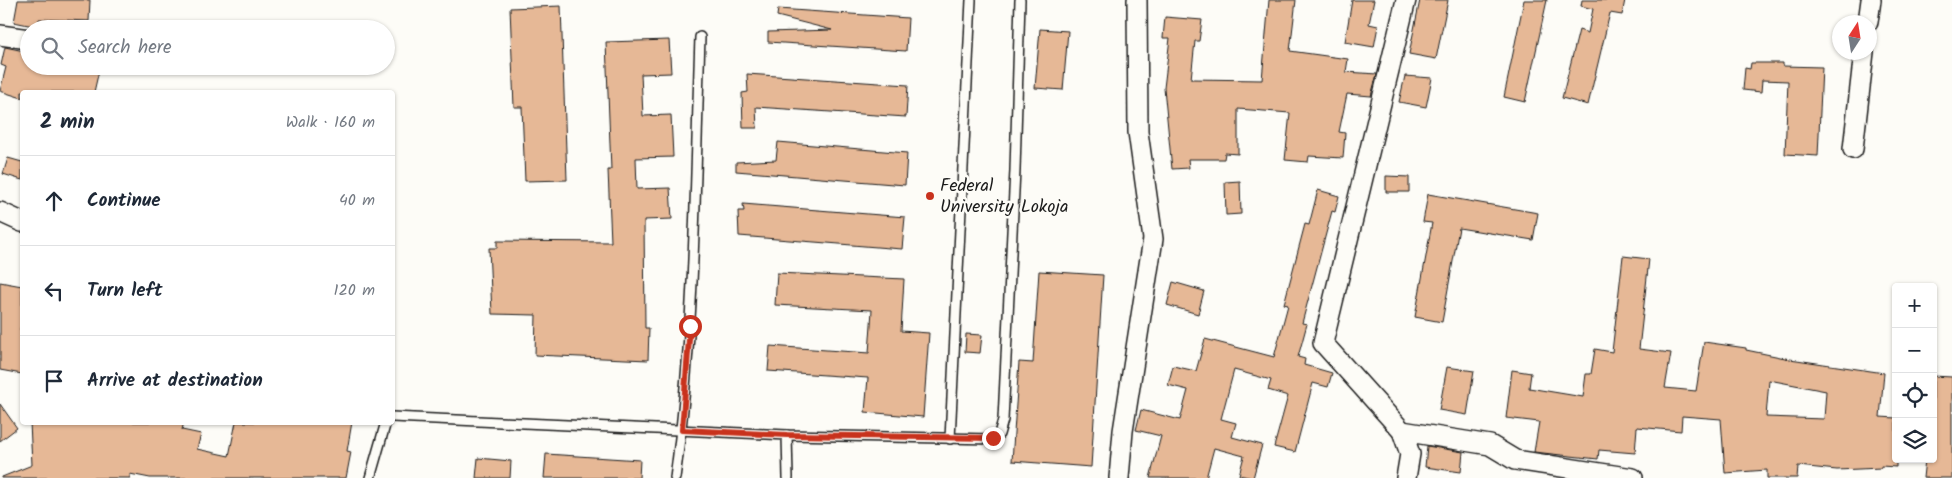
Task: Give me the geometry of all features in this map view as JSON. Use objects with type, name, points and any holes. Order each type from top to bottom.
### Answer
[{"type":"street","points":[[1120,478],[1123,432],[1153,239],[1138,132],[1137,0]]},
{"type":"street","points":[[1406,0],[1323,344],[1402,431],[1410,454],[1406,478]]},
{"type":"street","points":[[1869,15],[1871,0]]},
{"type":"street","points":[[0,34],[20,38]]},
{"type":"street","points":[[1853,149],[1863,60]]},
{"type":"street","points":[[0,212],[20,221]]},
{"type":"street","points":[[1402,431],[1490,445],[1515,460],[1632,478]]},
{"type":"lane","points":[[950,438],[971,0]]},
{"type":"lane","points":[[395,417],[787,435],[993,438],[999,434],[1003,420],[1015,170],[1020,0]]},
{"type":"lane","points":[[675,478],[682,430],[690,326],[700,38]]},
{"type":"lane","points":[[370,478],[385,425]]},
{"type":"lane","points":[[787,435],[788,478]]},
{"type":"building","points":[[18,0],[90,0],[89,20],[39,19],[20,20],[20,23],[14,22]]},
{"type":"building","points":[[1269,0],[1296,0],[1290,51],[1348,59],[1346,72],[1377,74],[1371,96],[1347,94],[1339,132],[1345,133],[1343,158],[1309,156],[1308,162],[1285,160],[1290,113],[1238,109],[1238,154],[1225,153],[1224,159],[1188,159],[1189,168],[1172,169],[1164,88],[1170,38],[1163,38],[1165,17],[1202,20],[1199,41],[1195,41],[1191,79],[1262,80]]},
{"type":"building","points":[[1352,0],[1374,0],[1369,24],[1378,26],[1374,47],[1345,42]]},
{"type":"building","points":[[1420,0],[1448,0],[1436,59],[1409,54]]},
{"type":"building","points":[[1524,0],[1547,0],[1525,102],[1504,97]]},
{"type":"building","points":[[1582,0],[1625,0],[1622,15],[1610,13],[1588,105],[1562,98],[1579,30],[1588,33],[1593,9],[1581,6]]},
{"type":"building","points":[[561,6],[567,180],[525,181],[522,107],[514,107],[510,8]]},
{"type":"building","points":[[778,9],[908,18],[906,51],[768,42],[768,32],[832,30],[777,16]]},
{"type":"building","points":[[1040,29],[1068,31],[1063,90],[1035,88]]},
{"type":"building","points":[[669,40],[671,73],[641,74],[643,116],[671,115],[673,157],[636,158],[637,189],[670,188],[672,219],[644,220],[645,328],[649,328],[648,360],[535,355],[536,315],[492,314],[489,248],[497,248],[497,241],[611,242],[608,170],[611,170],[606,42]]},
{"type":"building","points":[[5,47],[20,50],[20,75],[98,75],[94,90],[20,90],[20,97],[0,91],[6,67],[1,65]]},
{"type":"building","points":[[1751,63],[1783,63],[1783,66],[1822,67],[1818,156],[1785,154],[1788,81],[1762,80],[1761,92],[1743,90],[1745,68],[1750,69]]},
{"type":"building","points":[[747,74],[908,85],[906,117],[756,107],[757,128],[743,128],[742,93],[748,92]]},
{"type":"building","points":[[1405,76],[1432,78],[1426,107],[1399,102]]},
{"type":"building","points":[[778,142],[907,153],[905,185],[736,171],[736,162],[776,160]]},
{"type":"building","points":[[8,158],[20,161],[20,179],[3,174]]},
{"type":"building","points":[[1386,176],[1409,177],[1409,192],[1386,192]]},
{"type":"building","points":[[1240,181],[1241,214],[1226,215],[1225,182]]},
{"type":"building","points":[[1318,190],[1339,196],[1335,212],[1332,211],[1302,323],[1307,324],[1298,357],[1305,359],[1304,365],[1332,373],[1328,387],[1313,383],[1295,452],[1274,447],[1288,396],[1268,390],[1271,380],[1234,370],[1221,419],[1236,423],[1232,437],[1262,445],[1253,478],[1239,475],[1244,456],[1214,448],[1206,478],[1150,478],[1161,436],[1136,430],[1141,410],[1180,420],[1188,390],[1168,385],[1173,366],[1196,371],[1205,339],[1274,357],[1288,305],[1284,304],[1305,224],[1309,225]]},
{"type":"building","points":[[1428,194],[1538,213],[1533,240],[1459,228],[1442,322],[1415,317],[1432,223],[1423,222]]},
{"type":"building","points":[[743,204],[905,217],[902,249],[739,236],[738,211],[744,211]]},
{"type":"building","points":[[1623,256],[1649,259],[1639,349],[1671,353],[1665,388],[1696,391],[1704,342],[1746,348],[1746,350],[1790,359],[1884,373],[1880,417],[1892,418],[1892,463],[1896,463],[1896,467],[1881,466],[1881,468],[1837,470],[1798,466],[1797,478],[1767,478],[1767,470],[1725,473],[1721,419],[1682,416],[1681,431],[1637,427],[1635,453],[1599,450],[1598,459],[1534,452],[1539,422],[1506,418],[1512,370],[1531,373],[1529,388],[1583,397],[1586,374],[1591,374],[1595,349],[1612,352]],"holes":[[[1769,380],[1826,391],[1824,419],[1766,417]]]},
{"type":"building","points":[[1039,271],[1103,275],[1091,467],[1012,461],[1019,362],[1033,363]]},
{"type":"building","points":[[777,273],[904,279],[901,331],[929,333],[923,417],[865,412],[868,378],[768,371],[770,346],[869,353],[872,310],[775,305]]},
{"type":"building","points":[[0,282],[20,286],[20,374],[0,370]]},
{"type":"building","points":[[1173,282],[1204,291],[1198,314],[1167,305]]},
{"type":"building","points":[[966,334],[982,335],[980,353],[965,352]]},
{"type":"building","points":[[1447,367],[1474,371],[1467,415],[1439,410]]},
{"type":"building","points":[[1937,376],[1952,377],[1952,478],[1923,478],[1925,463],[1937,463]]},
{"type":"building","points":[[0,404],[17,428],[0,441]]},
{"type":"building","points":[[30,425],[183,425],[182,430],[201,434],[197,449],[229,456],[235,425],[351,425],[347,451],[351,452],[346,478],[150,478],[130,474],[130,478],[2,478],[32,465]]},
{"type":"building","points":[[1427,446],[1463,452],[1461,472],[1425,467]]},
{"type":"building","points":[[546,454],[640,460],[639,478],[544,478]]},
{"type":"building","points":[[478,458],[511,461],[510,478],[476,478]]},
{"type":"place","name":"Federal University Lokoja","points":[[930,196]]},
{"type":"route","points":[[690,326],[682,430],[787,435],[993,438]]}]
